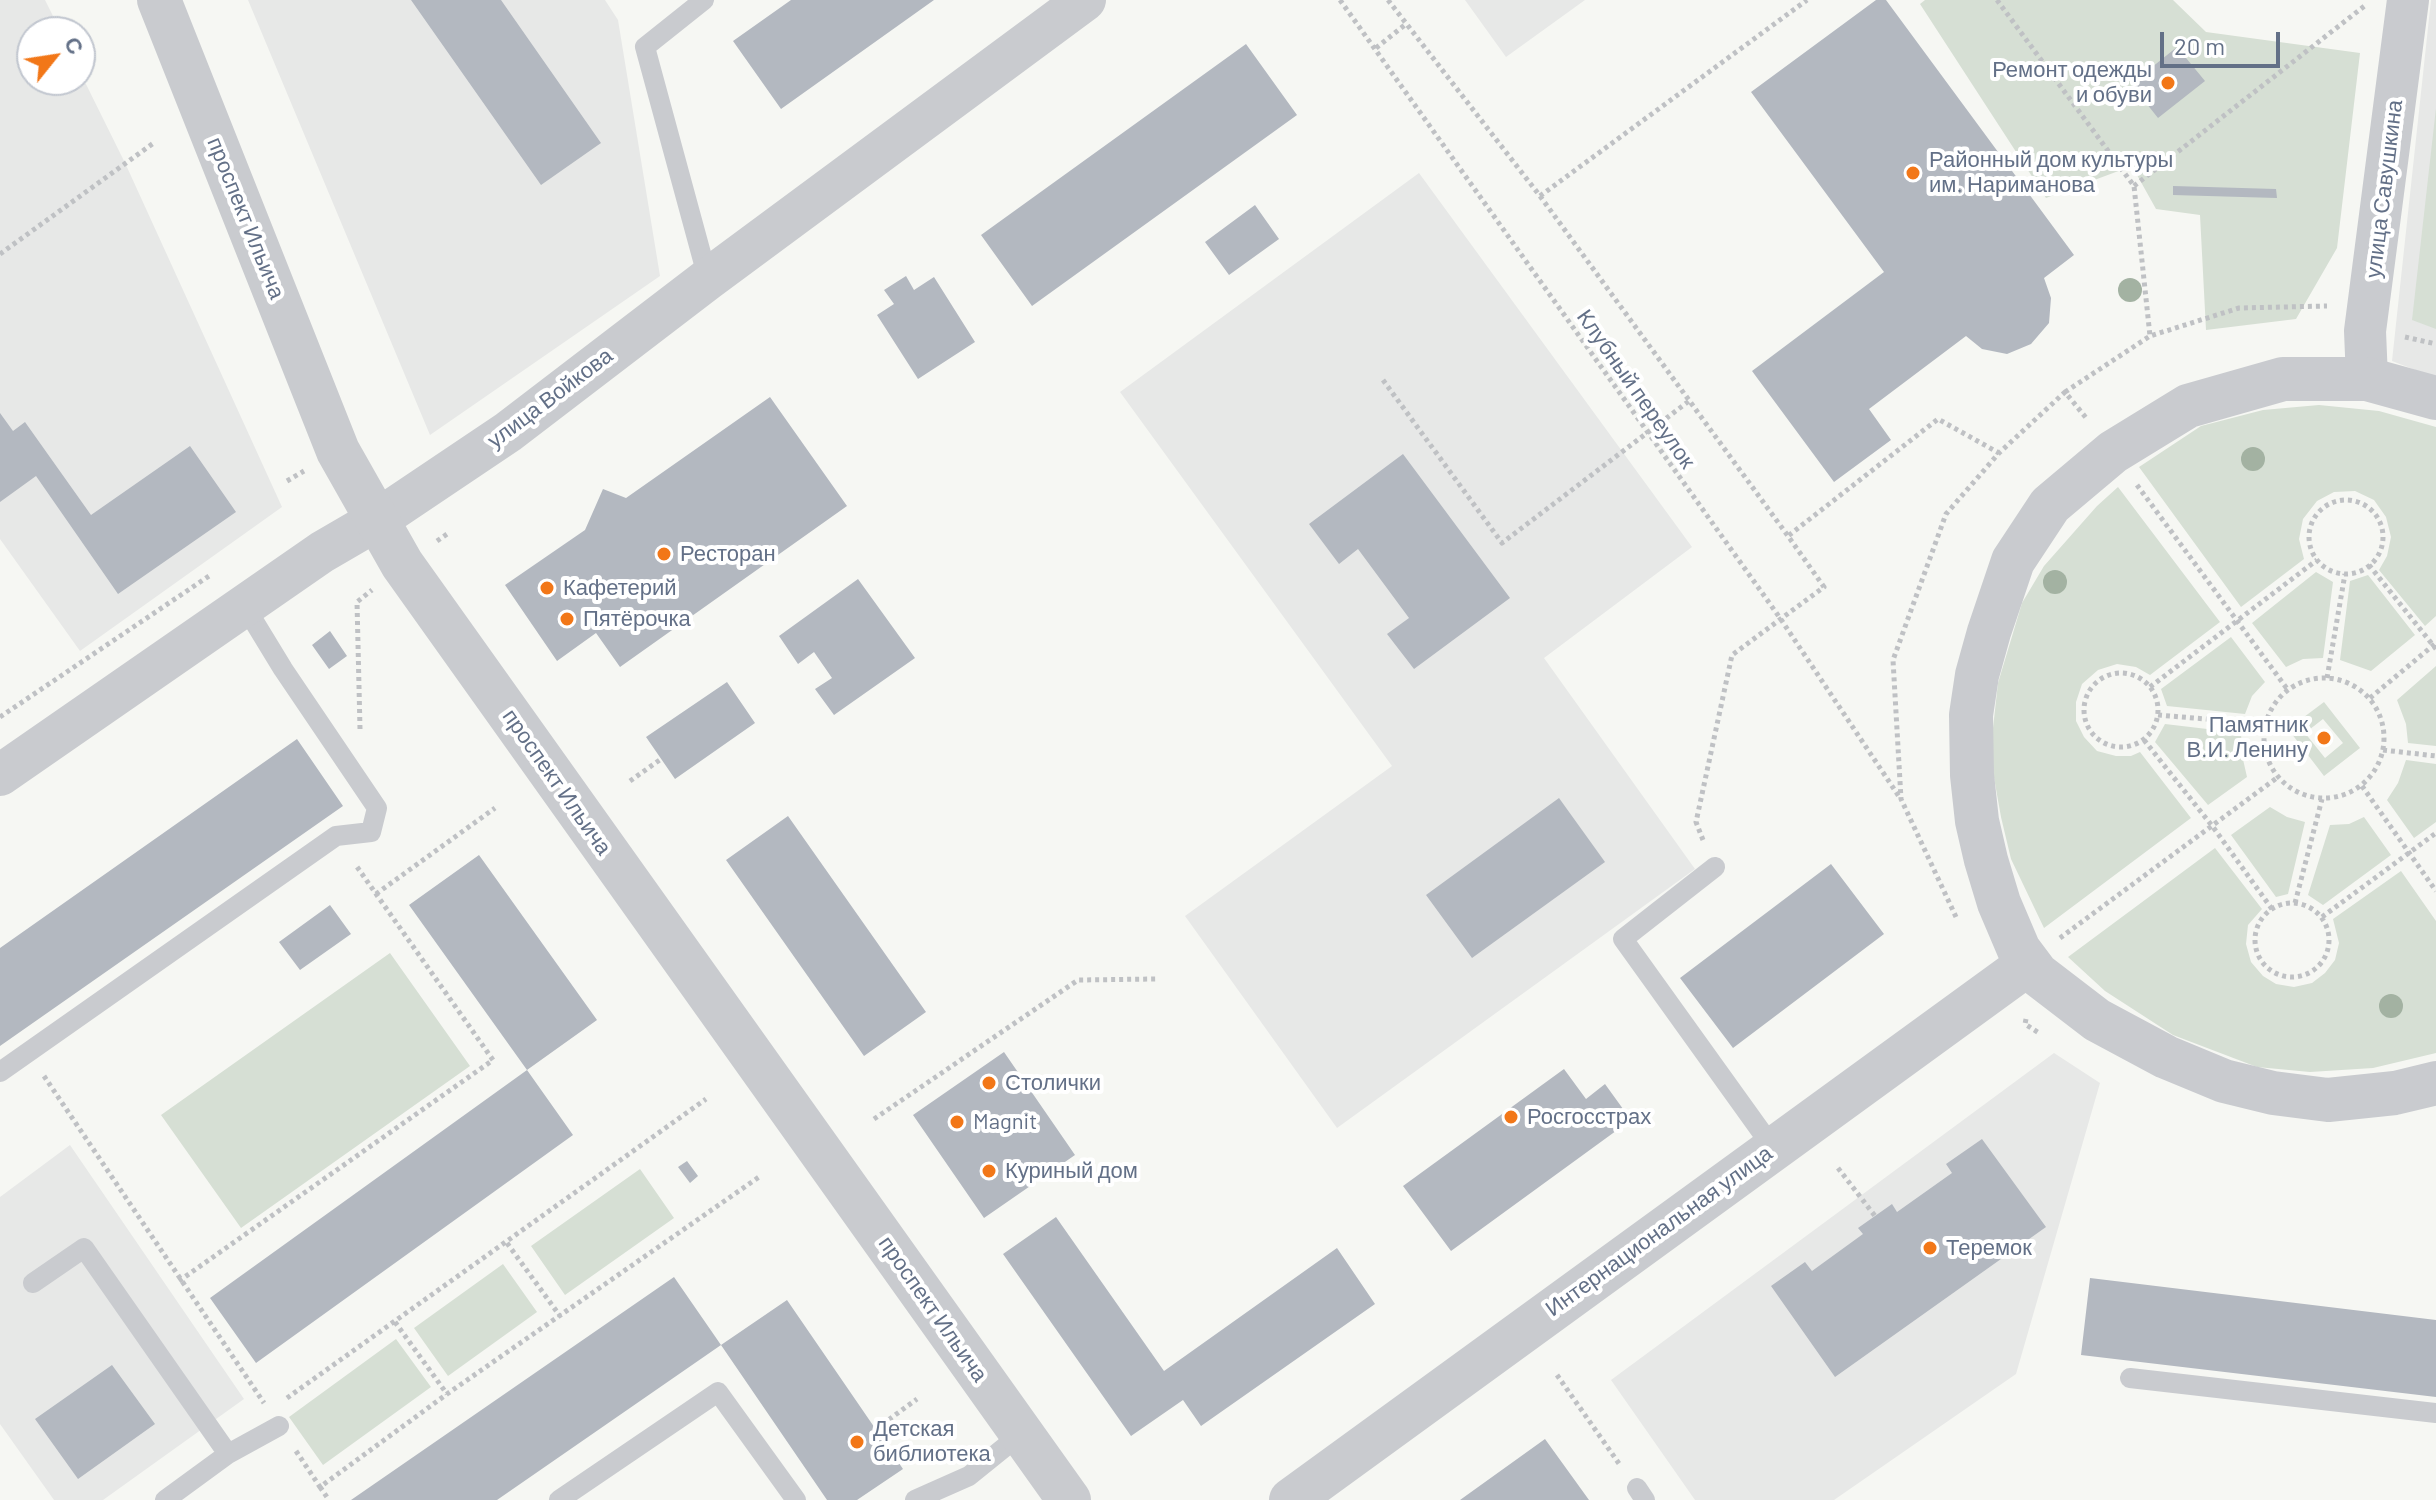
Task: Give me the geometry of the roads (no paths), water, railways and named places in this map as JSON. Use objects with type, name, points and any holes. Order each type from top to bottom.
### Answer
[{"type":"street","name":"проспект Ильича","points":[[159,0],[338,451],[402,564],[1069,1500]]},
{"type":"street","name":"улица Войкова","points":[[0,775],[322,552],[377,520],[508,432],[708,279],[1085,0]]},
{"type":"street","name":"улица Савушкина","points":[[2367,379],[2365,331],[2408,0]]},
{"type":"street","points":[[2436,398],[2367,379],[2283,379],[2188,406],[2113,452],[2050,505],[2013,561],[1977,675],[1971,715],[1977,821],[1999,903],[2019,950],[2032,969],[2097,1020],[2166,1057],[2224,1081],[2273,1093],[2328,1100],[2395,1093],[2436,1083]]},
{"type":"street","name":"Интернациональная улица","points":[[1291,1500],[1773,1148],[2032,969]]},
{"type":"lane","points":[[704,0],[645,47],[708,279]]},
{"type":"lane","points":[[0,1072],[336,836],[371,832],[377,808],[283,669],[244,605]]},
{"type":"lane","points":[[1715,867],[1623,939],[1773,1148]]},
{"type":"lane","points":[[33,1283],[84,1248],[228,1454]]},
{"type":"lane","points":[[2130,1378],[2436,1413]]},
{"type":"lane","points":[[559,1500],[718,1392],[796,1500]]},
{"type":"lane","points":[[165,1500],[274,1418]]},
{"type":"lane","points":[[915,1500],[969,1476],[1021,1434]]},
{"type":"place","name":"Ремонт одежды и обуви","points":[[2168,83]]},
{"type":"place","name":"Районный дом культуры им. Нариманова","points":[[1913,173]]},
{"type":"place","name":"Ресторан","points":[[664,554]]},
{"type":"place","name":"Кафетерий","points":[[547,588]]},
{"type":"place","name":"Пятёрочка","points":[[567,619]]},
{"type":"place","name":"Памятник В.И. Ленину","points":[[2324,738]]},
{"type":"place","name":"Столички","points":[[989,1083]]},
{"type":"place","name":"Росгосстрах","points":[[1511,1117]]},
{"type":"place","name":"Magnit","points":[[957,1122]]},
{"type":"place","name":"Куриный дом","points":[[989,1171]]},
{"type":"place","name":"Теремок","points":[[1930,1248]]},
{"type":"place","name":"Детская библиотека","points":[[857,1442]]}]
